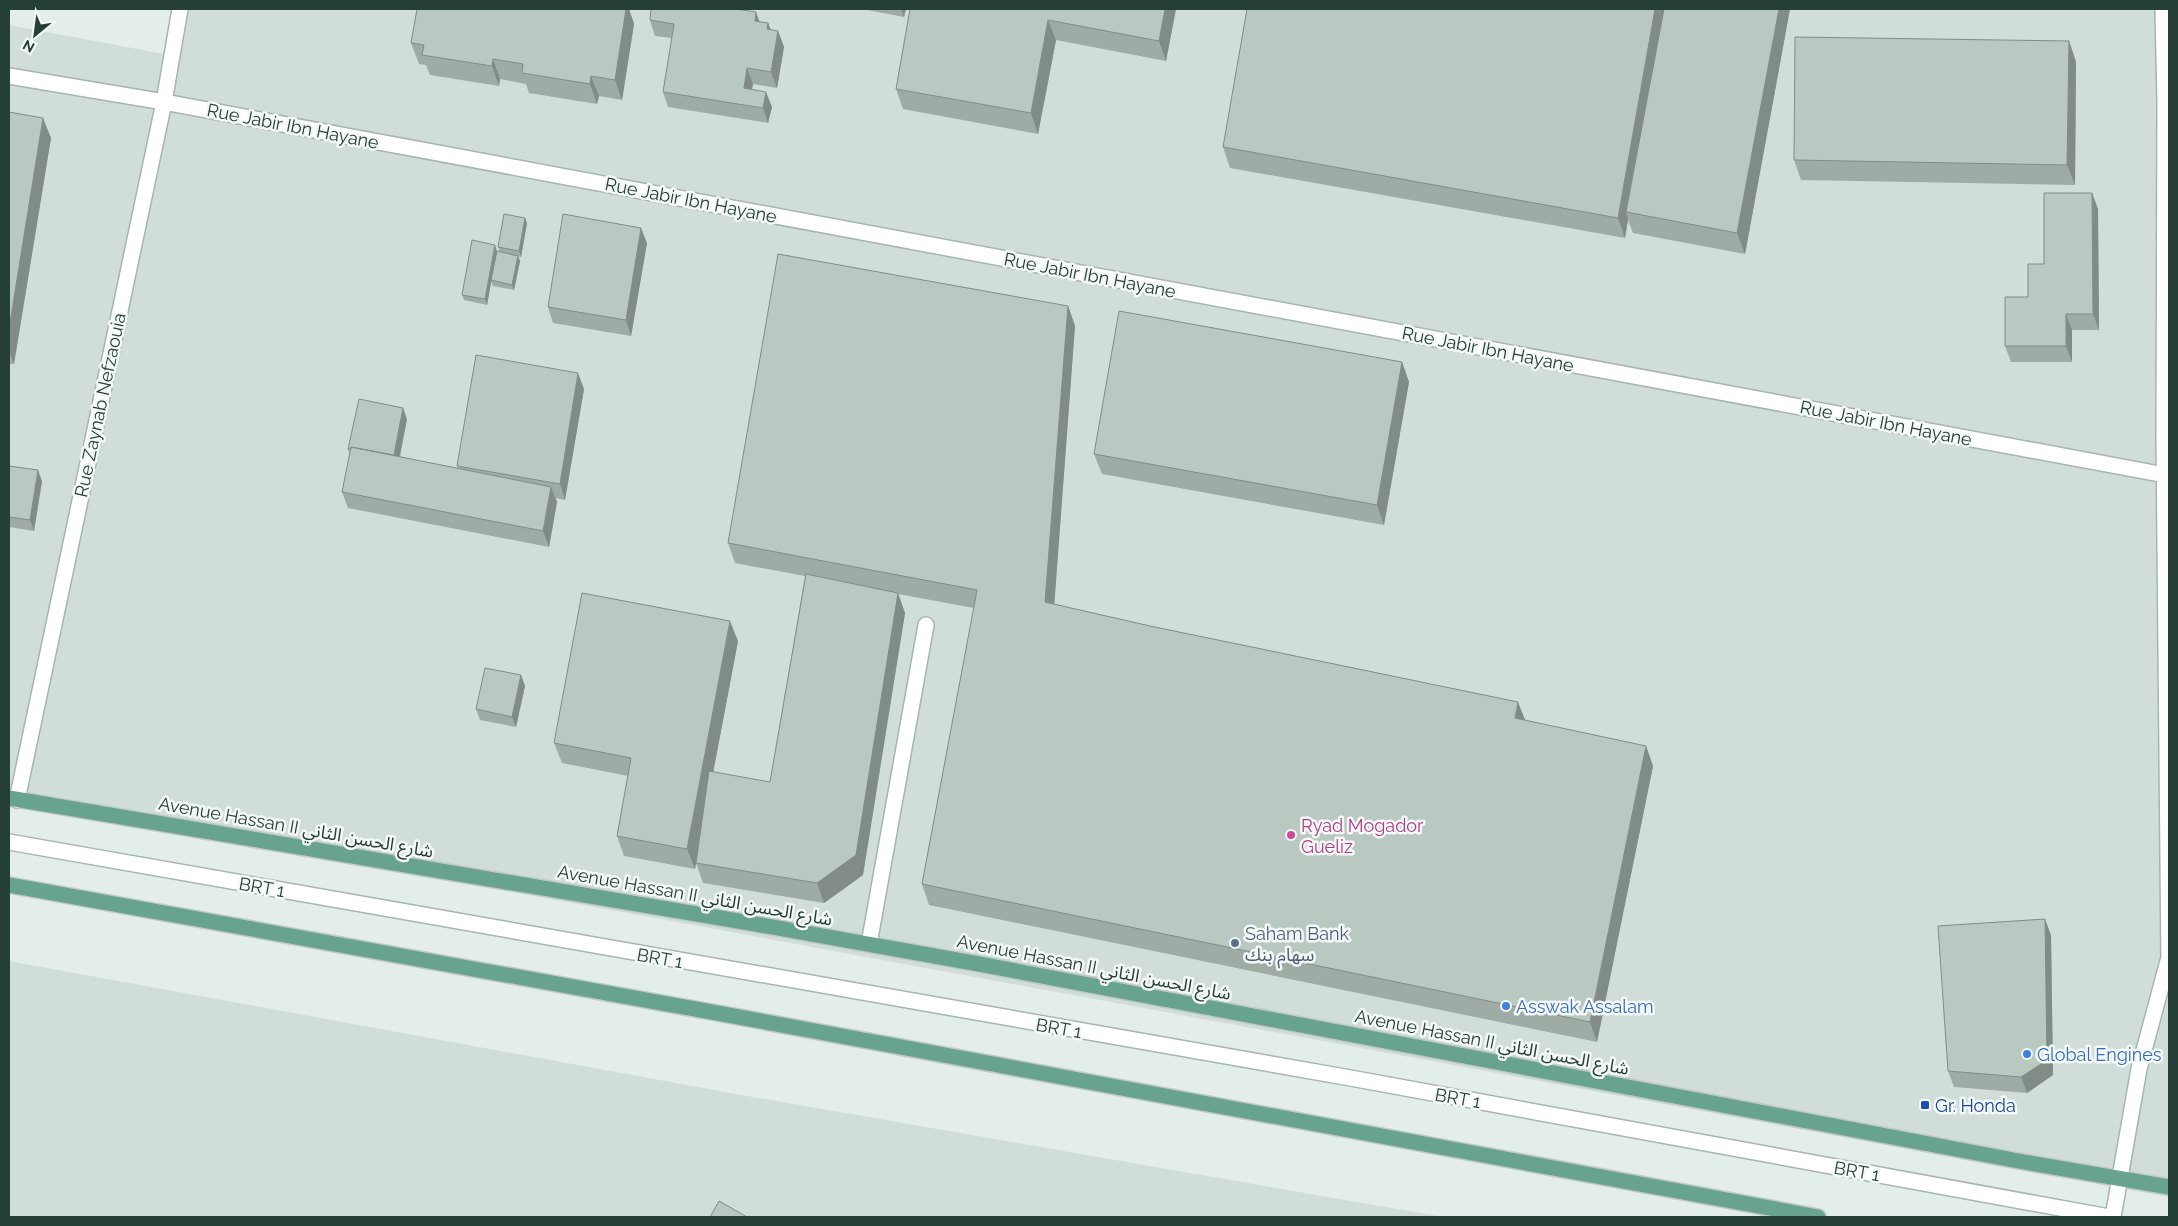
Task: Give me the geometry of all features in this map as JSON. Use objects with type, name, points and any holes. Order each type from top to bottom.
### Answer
[{"type":"main road","name":"Avenue Hassan II شارع الحسن الثاني","points":[[13,799],[869,944],[2005,1159],[2121,1177],[2169,1187]]},
{"type":"main road","points":[[9,885],[728,1015],[1818,1217]]},
{"type":"street","name":"Rue Zaynab Nefzaouia","points":[[13,799],[164,102],[180,9]]},
{"type":"street","points":[[2113,1217],[2139,1069],[2169,963],[2167,103],[2163,9]]},
{"type":"street","name":"Rue Jabir Ibn Hayane","points":[[9,76],[164,102],[2167,476]]},
{"type":"street","points":[[869,944],[926,625]]},
{"type":"street","name":"BRT 1","points":[[9,842],[1345,1077],[2109,1217]]},
{"type":"shaded area","points":[[188,9],[2169,9],[2169,1197],[9,799],[9,25],[180,57]]},
{"type":"shaded area","points":[[9,961],[747,1096],[1443,1217],[9,1217]]},
{"type":"building","points":[[417,9],[626,9],[615,80],[591,76],[590,84],[522,73],[523,64],[493,59],[492,66],[422,55],[424,45],[411,43]]},
{"type":"building","points":[[651,9],[736,9],[756,12],[755,21],[768,23],[767,29],[778,31],[771,72],[747,68],[744,88],[766,92],[763,108],[663,92],[674,24],[650,20]]},
{"type":"building","points":[[910,9],[1165,9],[1159,41],[1048,20],[1031,113],[896,89]]},
{"type":"building","points":[[1247,9],[1655,9],[1618,218],[1223,147]]},
{"type":"building","points":[[1664,9],[1779,9],[1737,233],[1626,212]]},
{"type":"building","points":[[1795,37],[2069,41],[2067,165],[1794,160]]},
{"type":"building","points":[[9,112],[43,118],[9,329]]},
{"type":"building","points":[[2044,193],[2092,193],[2093,314],[2066,314],[2066,346],[2005,346],[2005,297],[2028,297],[2028,264],[2044,264]]},
{"type":"building","points":[[504,214],[525,218],[519,251],[498,247]]},
{"type":"building","points":[[563,214],[641,228],[626,320],[548,307]]},
{"type":"building","points":[[472,240],[495,245],[485,299],[462,295]]},
{"type":"building","points":[[497,251],[518,256],[512,285],[491,280]]},
{"type":"building","name":"Ryad Mogador Gueliz","points":[[778,254],[1068,306],[1045,602],[1150,626],[1518,702],[1515,718],[1646,746],[1590,1022],[922,884],[977,590],[728,543]]},
{"type":"building","points":[[1119,311],[1402,362],[1377,505],[1094,454]]},
{"type":"building","points":[[476,355],[578,373],[560,484],[457,466]]},
{"type":"building","points":[[359,399],[403,408],[394,455],[351,447],[351,449],[348,449]]},
{"type":"building","points":[[351,447],[551,487],[543,531],[342,492]]},
{"type":"building","points":[[9,466],[38,470],[30,520],[9,517]]},
{"type":"building","points":[[806,574],[898,593],[856,855],[817,883],[696,863],[709,771],[770,782]]},
{"type":"building","points":[[582,593],[730,621],[687,849],[617,836],[631,758],[554,743]]},
{"type":"building","points":[[485,668],[521,675],[512,717],[476,709]]},
{"type":"building","points":[[2045,919],[2047,1060],[2021,1077],[1948,1071],[1938,926]]},
{"type":"building","points":[[719,1201],[747,1217],[710,1217]]},
{"type":"place","name":"Ryad Mogador Gueliz","points":[[1291,835]]},
{"type":"place","name":"Saham Bank سهام بنك","points":[[1235,943]]},
{"type":"place","name":"Asswak Assalam","points":[[1506,1006]]},
{"type":"place","name":"Global Engines","points":[[2027,1054]]},
{"type":"place","name":"Gr. Honda","points":[[1925,1105]]}]
